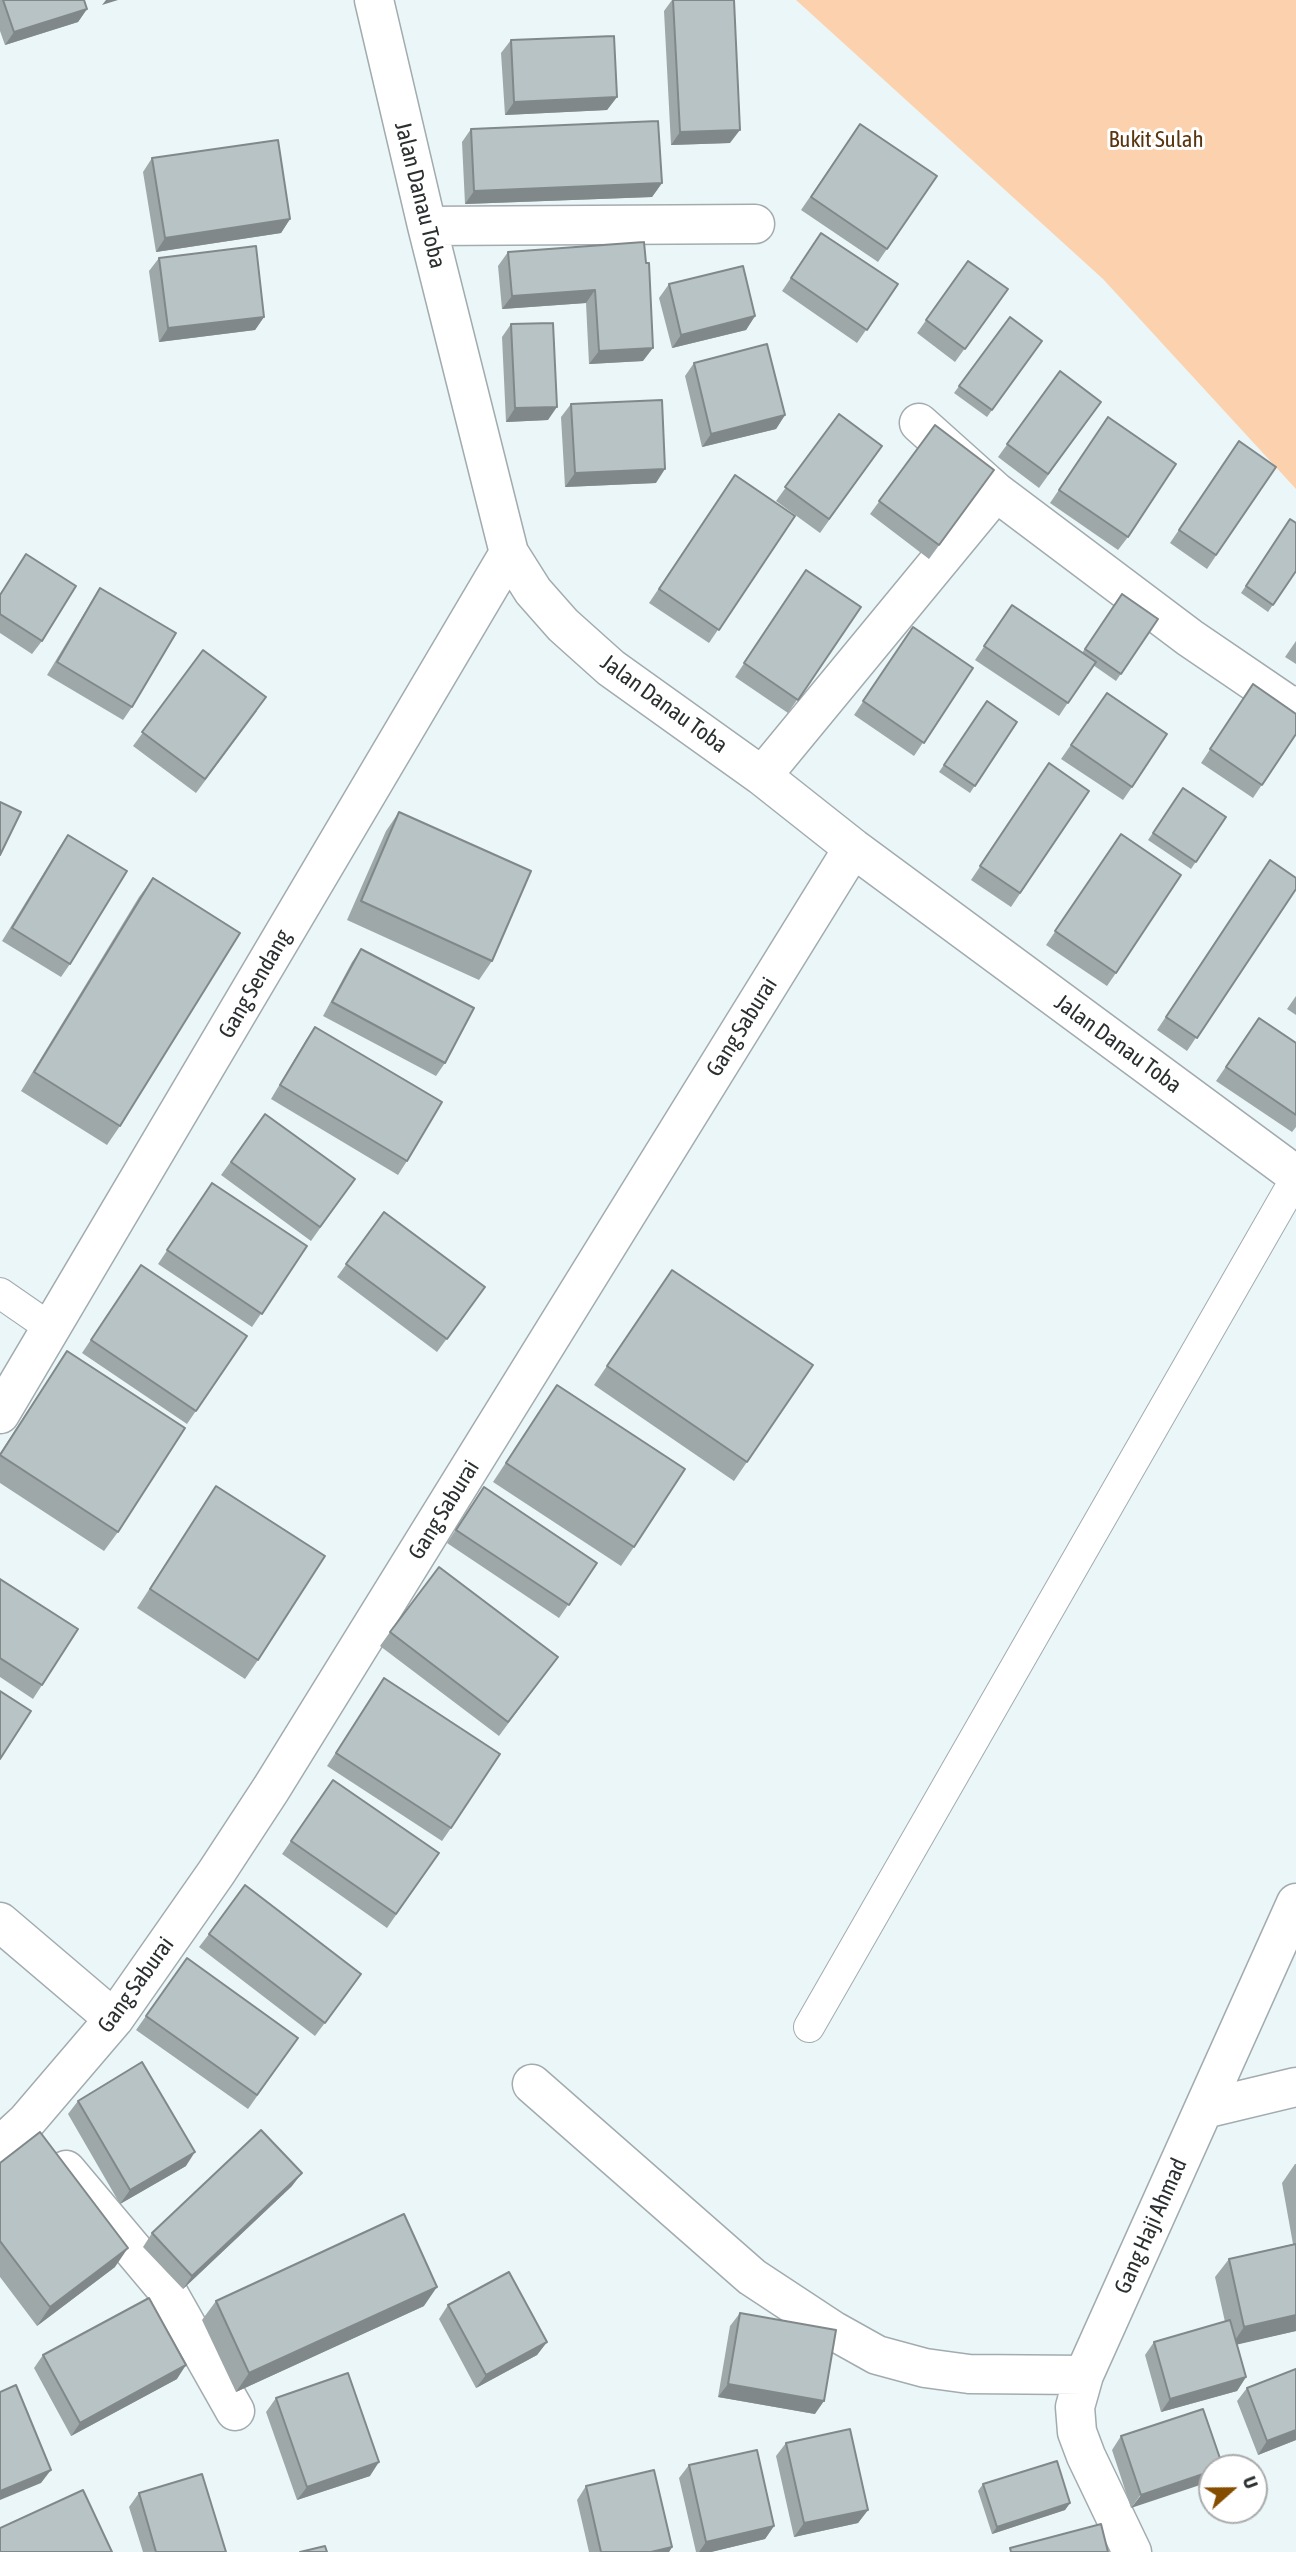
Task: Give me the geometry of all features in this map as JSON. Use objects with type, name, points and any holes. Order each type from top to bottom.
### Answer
[{"type":"street","name":"Jalan Danau Toba","points":[[374,0],[427,226],[509,553],[533,591],[556,617],[611,668],[762,776],[853,848],[1296,1177]]},
{"type":"street","points":[[427,226],[755,224]]},
{"type":"street","points":[[919,423],[996,492],[1189,638],[1287,704],[1296,706]]},
{"type":"street","points":[[762,776],[996,492]]},
{"type":"street","name":"Gang Sendang","points":[[0,1414],[509,553]]},
{"type":"street","name":"Gang Saburai","points":[[13,2134],[114,2019],[216,1874],[853,848]]},
{"type":"street","name":"Gang Haji Ahmad","points":[[1132,2552],[1077,2432],[1075,2407],[1084,2375],[1296,1903]]},
{"type":"street","points":[[0,1922],[114,2019]]},
{"type":"street","points":[[532,2084],[752,2277],[834,2331],[877,2355],[925,2368],[970,2374],[1084,2375]]},
{"type":"street","points":[[1204,2109],[1296,2087]]},
{"type":"street","points":[[13,2134],[166,2289],[235,2411]]},
{"type":"lane","points":[[809,2027],[1296,1177]]},
{"type":"lane","points":[[0,1293],[52,1329]]},
{"type":"green space","name":"Bukit Sulah","points":[[796,0],[1296,0],[1296,489],[1103,279]]},
{"type":"building","points":[[3,0],[84,0],[87,9],[14,32]]},
{"type":"building","points":[[673,0],[734,0],[740,130],[680,132]]},
{"type":"building","points":[[614,36],[617,97],[514,102],[511,40]]},
{"type":"building","points":[[658,121],[662,183],[474,191],[471,129]]},
{"type":"building","points":[[860,124],[937,176],[887,249],[811,197]]},
{"type":"building","points":[[278,140],[290,219],[165,238],[152,158]]},
{"type":"building","points":[[821,233],[898,284],[867,330],[791,278]]},
{"type":"building","points":[[644,242],[646,263],[649,263],[653,348],[599,351],[595,290],[512,296],[508,252]]},
{"type":"building","points":[[256,246],[264,317],[168,328],[159,258]]},
{"type":"building","points":[[968,261],[1008,289],[965,349],[926,320]]},
{"type":"building","points":[[743,266],[755,316],[681,335],[669,284]]},
{"type":"building","points":[[1010,317],[1042,341],[992,410],[959,386]]},
{"type":"building","points":[[553,323],[557,407],[515,408],[511,324]]},
{"type":"building","points":[[767,344],[785,415],[711,434],[694,363]]},
{"type":"building","points":[[1060,371],[1101,402],[1048,474],[1007,444]]},
{"type":"building","points":[[662,400],[665,469],[575,473],[571,404]]},
{"type":"building","points":[[839,414],[882,446],[829,519],[785,487]]},
{"type":"building","points":[[1108,417],[1176,464],[1128,537],[1059,490]]},
{"type":"building","points":[[935,425],[994,470],[939,545],[879,501]]},
{"type":"building","points":[[1239,441],[1276,467],[1216,555],[1179,530]]},
{"type":"building","points":[[735,475],[795,516],[719,630],[659,589]]},
{"type":"building","points":[[1290,519],[1296,523],[1296,571],[1273,605],[1246,586]]},
{"type":"building","points":[[26,554],[76,586],[42,641],[0,614],[0,595]]},
{"type":"building","points":[[806,570],[861,607],[798,700],[744,663]]},
{"type":"building","points":[[100,588],[176,633],[132,707],[57,662]]},
{"type":"building","points":[[1122,594],[1158,619],[1121,674],[1085,649]]},
{"type":"building","points":[[1012,605],[1096,662],[1068,703],[984,646]]},
{"type":"building","points":[[913,627],[973,668],[924,743],[863,701]]},
{"type":"building","points":[[203,650],[266,697],[205,779],[142,732]]},
{"type":"building","points":[[1253,684],[1296,714],[1296,734],[1262,785],[1210,749]]},
{"type":"building","points":[[1107,693],[1167,734],[1132,787],[1071,745]]},
{"type":"building","points":[[987,701],[1017,722],[975,786],[944,765]]},
{"type":"building","points":[[1049,763],[1089,791],[1020,893],[980,866]]},
{"type":"building","points":[[1183,788],[1226,817],[1196,862],[1153,833]]},
{"type":"building","points":[[0,802],[21,812],[0,855]]},
{"type":"building","points":[[399,812],[531,871],[492,961],[361,901]]},
{"type":"building","points":[[1121,834],[1181,875],[1116,973],[1055,931]]},
{"type":"building","points":[[68,835],[127,871],[70,964],[12,928]]},
{"type":"building","points":[[1270,860],[1296,878],[1296,889],[1197,1038],[1166,1017]]},
{"type":"building","points":[[153,878],[240,933],[120,1126],[34,1072]]},
{"type":"building","points":[[361,949],[474,1008],[445,1063],[332,1002]]},
{"type":"building","points":[[1259,1018],[1296,1043],[1296,1115],[1226,1067]]},
{"type":"building","points":[[315,1027],[442,1102],[407,1161],[280,1085]]},
{"type":"building","points":[[265,1114],[355,1179],[320,1227],[231,1162]]},
{"type":"building","points":[[212,1183],[307,1246],[262,1314],[167,1250]]},
{"type":"building","points":[[384,1212],[485,1287],[447,1339],[346,1264]]},
{"type":"building","points":[[141,1265],[247,1336],[196,1411],[91,1340]]},
{"type":"building","points":[[672,1270],[813,1365],[747,1462],[607,1366]]},
{"type":"building","points":[[67,1351],[185,1428],[118,1532],[0,1455]]},
{"type":"building","points":[[557,1385],[685,1469],[634,1547],[506,1463]]},
{"type":"building","points":[[216,1486],[325,1556],[258,1660],[150,1589]]},
{"type":"building","points":[[484,1487],[597,1563],[569,1605],[456,1530]]},
{"type":"building","points":[[439,1567],[558,1657],[508,1722],[390,1632]]},
{"type":"building","points":[[0,1579],[78,1629],[42,1685],[0,1658]]},
{"type":"building","points":[[384,1678],[500,1754],[451,1828],[336,1753]]},
{"type":"building","points":[[0,1691],[31,1711],[0,1759]]},
{"type":"building","points":[[333,1780],[439,1853],[396,1914],[291,1841]]},
{"type":"building","points":[[245,1885],[361,1974],[325,2023],[209,1934]]},
{"type":"building","points":[[187,1958],[298,2038],[257,2095],[146,2016]]},
{"type":"building","points":[[142,2062],[195,2152],[130,2190],[78,2101]]},
{"type":"building","points":[[261,2130],[302,2173],[192,2276],[152,2233]]},
{"type":"building","points":[[40,2132],[128,2248],[50,2307],[0,2241],[0,2163]]},
{"type":"building","points":[[404,2214],[437,2287],[249,2373],[216,2301]]},
{"type":"building","points":[[1296,2244],[1296,2315],[1244,2327],[1229,2259]]},
{"type":"building","points":[[509,2272],[547,2342],[486,2375],[448,2305]]},
{"type":"building","points":[[149,2298],[186,2365],[80,2423],[43,2355]]},
{"type":"building","points":[[740,2313],[836,2330],[824,2401],[728,2384]]},
{"type":"building","points":[[1230,2320],[1246,2377],[1170,2399],[1154,2342]]},
{"type":"building","points":[[1296,2369],[1296,2430],[1267,2441],[1247,2388]]},
{"type":"building","points":[[348,2373],[379,2462],[307,2487],[276,2398]]},
{"type":"building","points":[[16,2385],[51,2470],[0,2491],[0,2392]]},
{"type":"building","points":[[1203,2409],[1219,2454],[1198,2454],[1198,2476],[1141,2495],[1121,2436]]},
{"type":"building","points":[[850,2429],[868,2510],[804,2523],[786,2443]]},
{"type":"building","points":[[757,2450],[774,2526],[706,2542],[689,2465]]},
{"type":"building","points":[[1057,2461],[1070,2503],[997,2527],[983,2484]]},
{"type":"building","points":[[654,2470],[672,2547],[651,2552],[601,2552],[586,2486]]},
{"type":"building","points":[[202,2474],[226,2552],[156,2552],[139,2493]]},
{"type":"building","points":[[83,2490],[112,2552],[0,2552],[0,2528]]},
{"type":"building","points":[[1101,2524],[1108,2552],[1011,2552],[1010,2548]]},
{"type":"building","points":[[325,2546],[327,2552],[300,2552]]}]
